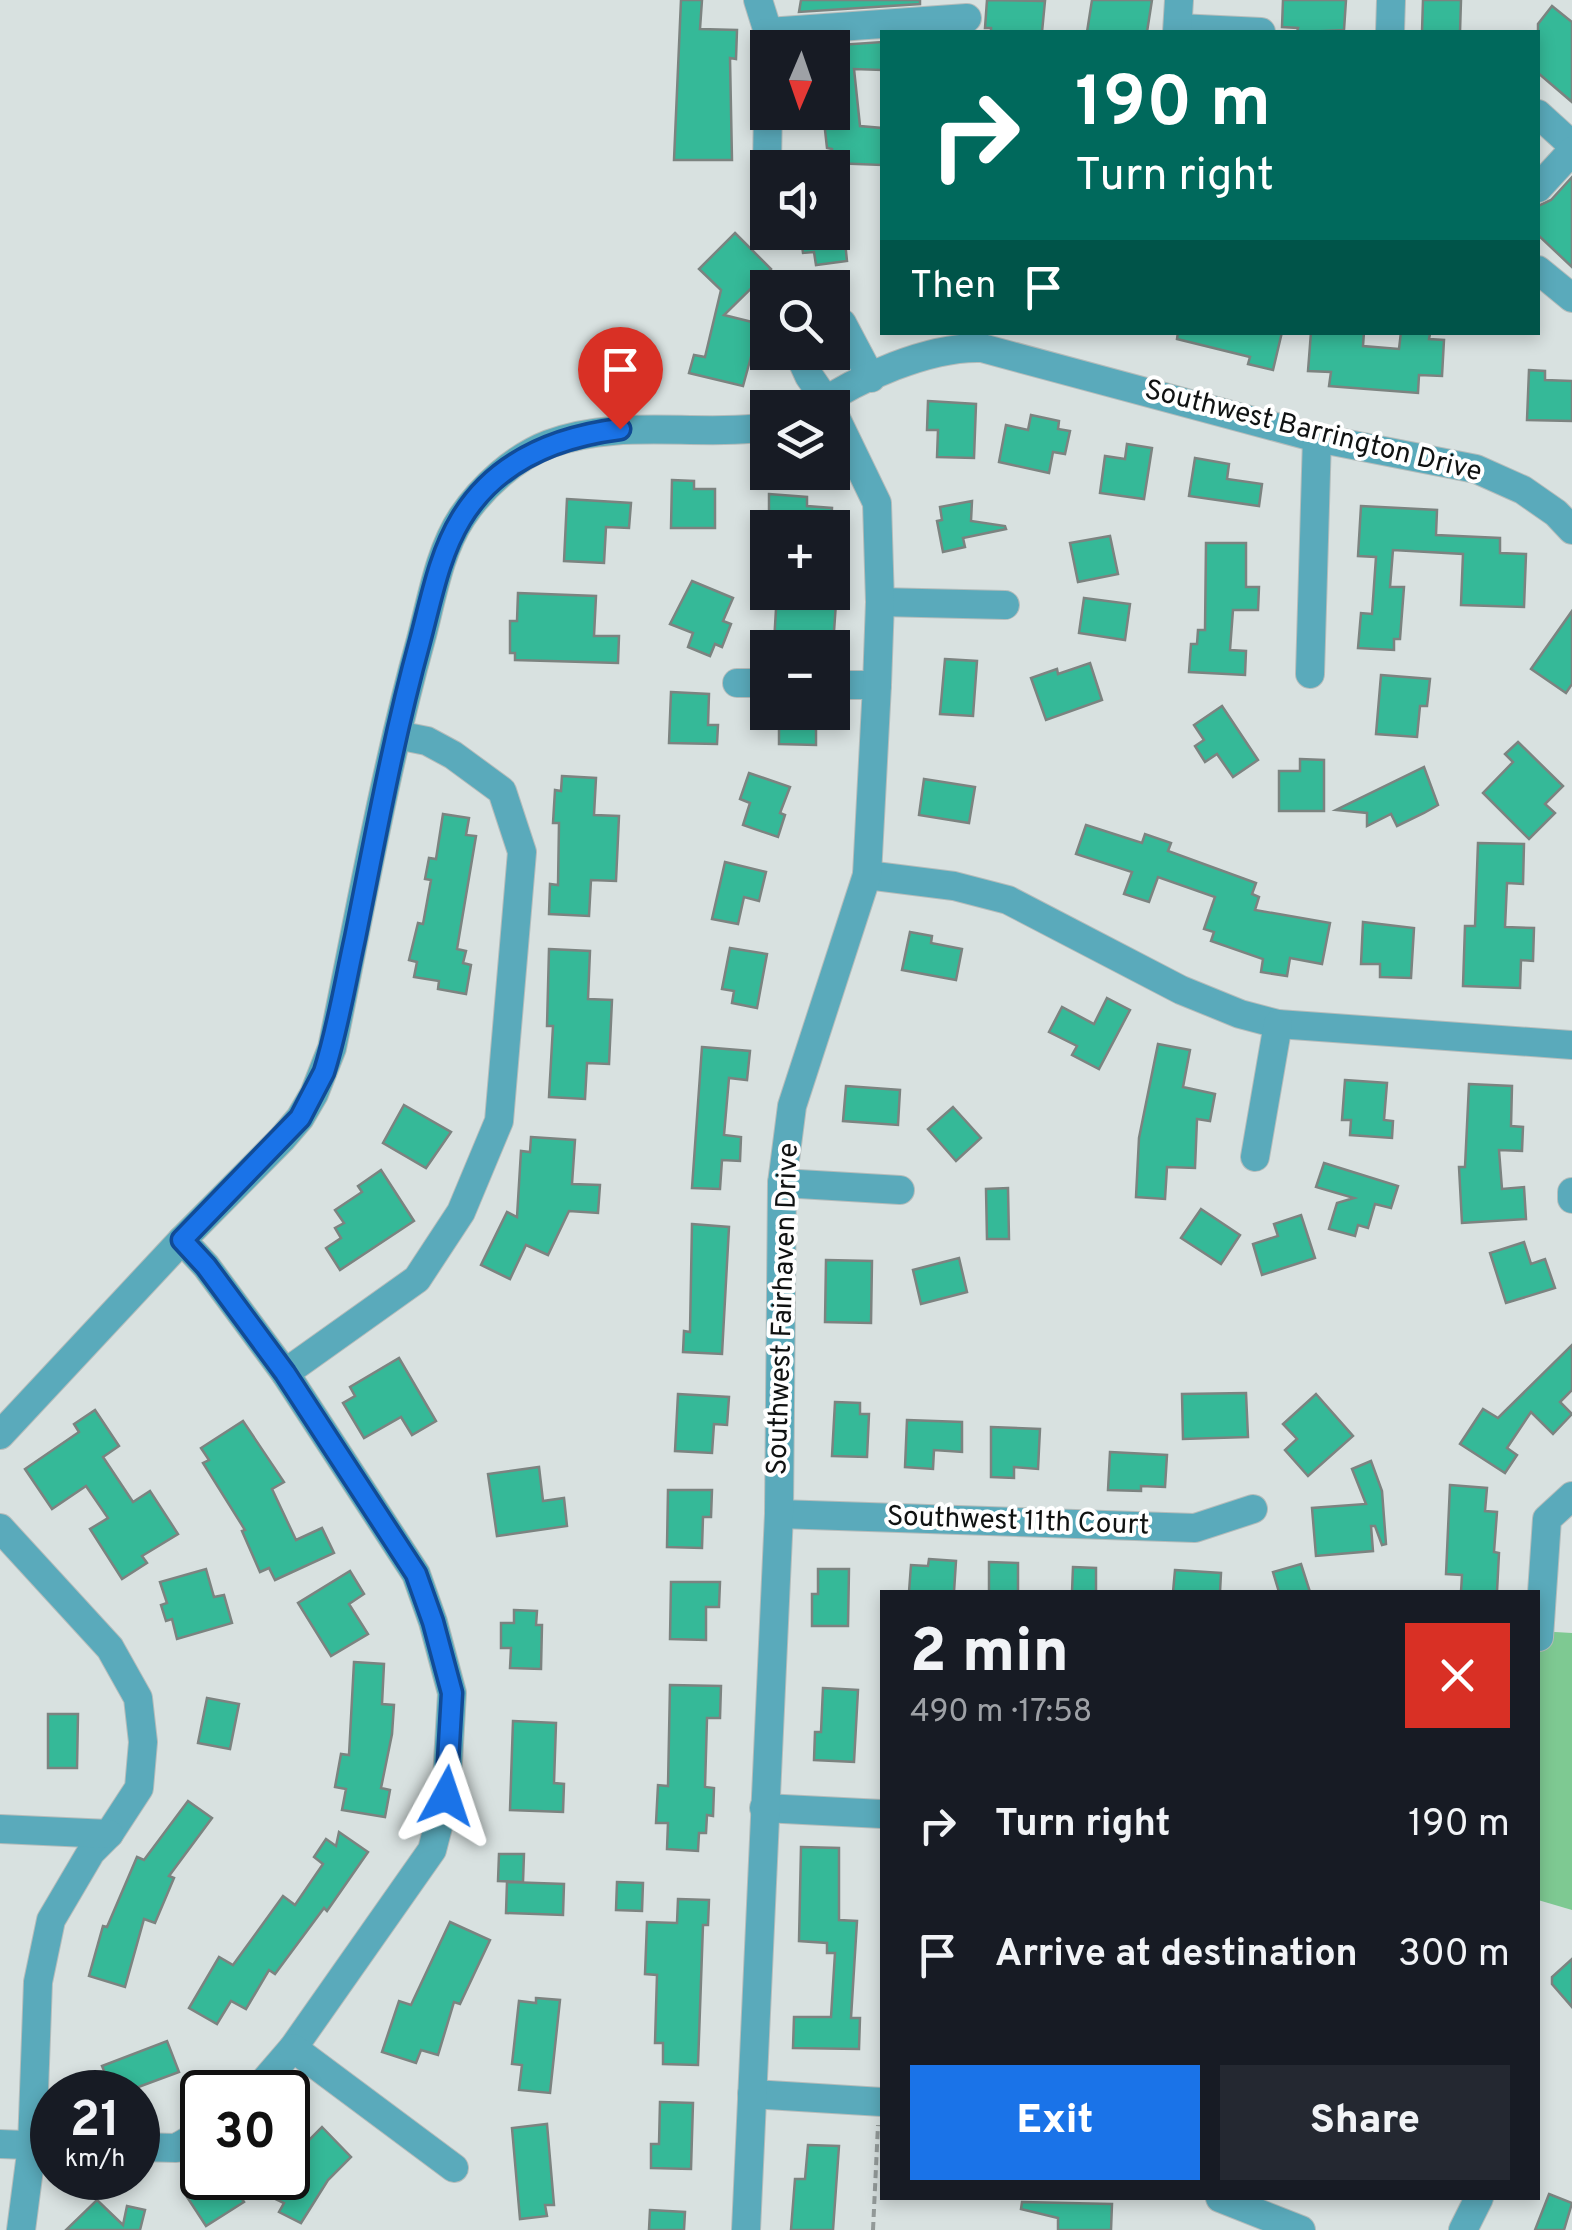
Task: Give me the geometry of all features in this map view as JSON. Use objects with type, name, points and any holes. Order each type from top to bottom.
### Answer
[{"type":"street","points":[[758,0],[766,30]]},
{"type":"street","points":[[1390,30],[1391,0]]},
{"type":"street","points":[[850,30],[966,17]]},
{"type":"street","points":[[1178,20],[1248,30]]},
{"type":"street","points":[[1540,116],[1572,148],[1540,186]]},
{"type":"street","points":[[1540,272],[1572,298]]},
{"type":"street","points":[[850,339],[871,378]]},
{"type":"street","name":"Southwest Barrington Drive","points":[[850,391],[924,356],[955,347],[982,348],[1316,438],[1476,469],[1522,490],[1556,513],[1572,530]]},
{"type":"street","points":[[0,1434],[292,1128],[324,1072],[397,735],[446,548],[462,517],[486,487],[512,464],[545,445],[583,433],[620,429],[750,430]]},
{"type":"street","points":[[1310,674],[1316,438]]},
{"type":"street","name":"Southwest Fairhaven Drive","points":[[746,2230],[779,1514],[782,1183],[792,1106],[867,875],[880,602],[877,503],[850,452]]},
{"type":"street","points":[[880,602],[1005,605]]},
{"type":"street","points":[[736,683],[750,683]]},
{"type":"street","points":[[850,685],[877,686]]},
{"type":"street","points":[[285,1373],[417,1279],[461,1212],[499,1121],[522,852],[502,791],[453,755],[426,742],[397,735]]},
{"type":"street","points":[[867,875],[954,886],[1008,900],[1181,990],[1240,1014],[1278,1024],[1572,1045]]},
{"type":"street","points":[[1255,1157],[1278,1024]]},
{"type":"street","points":[[782,1183],[900,1190]]},
{"type":"street","points":[[182,1240],[206,1266],[285,1373],[416,1574],[452,1693],[446,1796],[432,1850],[274,2070]]},
{"type":"street","points":[[1540,1621],[1547,1519],[1572,1496]]},
{"type":"street","name":"Southwest 11th Court","points":[[779,1514],[1195,1528],[1253,1509]]},
{"type":"street","points":[[0,1528],[110,1648],[138,1698],[144,1742],[139,1788],[109,1834],[92,1852],[51,1920],[38,1982],[40,2070]]},
{"type":"street","points":[[764,1808],[880,1814]]},
{"type":"street","points":[[0,1828],[109,1834]]},
{"type":"street","points":[[293,2048],[454,2168]]},
{"type":"street","points":[[752,2094],[880,2102]]},
{"type":"street","points":[[0,2144],[30,2145]]},
{"type":"street","points":[[21,2230],[30,2194]]},
{"type":"street","points":[[1225,2200],[1301,2230]]},
{"type":"street","points":[[1463,2230],[1478,2200]]},
{"type":"path","points":[[873,2230],[880,2118]]},
{"type":"green space","points":[[1540,1631],[1572,1633],[1572,1910],[1540,1901]]},
{"type":"building","points":[[681,0],[702,0],[700,29],[737,30],[736,59],[730,58],[732,160],[674,160]]},
{"type":"building","points":[[801,0],[920,0],[920,4],[799,12]]},
{"type":"building","points":[[987,0],[1045,1],[1042,30],[985,28]]},
{"type":"building","points":[[1092,0],[1152,0],[1147,30],[1087,30]]},
{"type":"building","points":[[1283,0],[1346,0],[1344,30],[1282,27]]},
{"type":"building","points":[[1423,0],[1461,0],[1460,30],[1422,30]]},
{"type":"building","points":[[1552,6],[1572,22],[1572,102],[1540,75],[1538,24]]},
{"type":"building","points":[[880,42],[880,70],[854,69],[860,126],[880,128],[880,165],[850,164],[850,150],[827,148],[825,130],[850,130],[850,44]]},
{"type":"building","points":[[1572,177],[1572,267],[1540,237],[1540,205],[1551,200]]},
{"type":"building","points":[[735,233],[771,269],[750,270],[750,290],[724,315],[750,322],[750,360],[743,386],[689,373],[694,355],[705,357],[721,290],[699,269]]},
{"type":"building","points":[[803,250],[846,250],[847,261],[816,265],[814,252]]},
{"type":"building","points":[[1178,335],[1281,335],[1273,370],[1248,364],[1250,357],[1177,339]]},
{"type":"building","points":[[1311,335],[1364,335],[1363,346],[1399,349],[1401,335],[1430,335],[1429,339],[1444,340],[1442,376],[1419,375],[1418,393],[1329,386],[1331,372],[1308,371]]},
{"type":"building","points":[[1529,370],[1545,371],[1545,380],[1572,381],[1572,421],[1527,420]]},
{"type":"building","points":[[928,401],[976,404],[974,458],[937,457],[938,430],[927,430]]},
{"type":"building","points":[[1031,415],[1059,421],[1058,429],[1070,431],[1065,454],[1053,452],[1049,473],[999,462],[1006,425],[1028,430]]},
{"type":"building","points":[[1127,444],[1152,448],[1144,499],[1100,493],[1105,456],[1125,459]]},
{"type":"building","points":[[1195,458],[1229,464],[1227,479],[1262,484],[1259,506],[1189,496]]},
{"type":"building","points":[[672,480],[694,481],[694,489],[715,489],[715,528],[671,528]]},
{"type":"building","points":[[769,494],[807,497],[807,506],[832,508],[832,510],[769,510]]},
{"type":"building","points":[[567,499],[631,503],[629,528],[606,527],[604,563],[564,561]]},
{"type":"building","points":[[972,501],[971,521],[1006,529],[963,538],[965,547],[943,552],[937,521],[942,520],[940,507]]},
{"type":"building","points":[[1361,506],[1437,510],[1436,535],[1500,538],[1500,553],[1526,554],[1524,607],[1461,605],[1463,554],[1393,550],[1390,587],[1404,587],[1400,639],[1394,639],[1394,650],[1358,648],[1361,613],[1372,614],[1376,557],[1358,556]]},
{"type":"building","points":[[1110,536],[1118,574],[1078,582],[1070,543]]},
{"type":"building","points":[[1206,543],[1246,543],[1246,587],[1259,587],[1258,610],[1233,610],[1230,650],[1246,651],[1245,675],[1189,672],[1191,644],[1197,644],[1198,630],[1205,630]]},
{"type":"building","points":[[692,581],[733,598],[723,621],[731,624],[722,647],[715,644],[710,656],[688,647],[693,633],[670,624]]},
{"type":"building","points":[[518,593],[596,596],[594,636],[619,636],[618,663],[515,660],[515,653],[510,653],[510,621],[517,621]]},
{"type":"building","points":[[1084,598],[1130,604],[1125,640],[1079,633]]},
{"type":"building","points":[[776,610],[836,610],[834,630],[775,630]]},
{"type":"building","points":[[1572,611],[1572,684],[1566,693],[1531,669]]},
{"type":"building","points":[[945,659],[977,661],[973,716],[940,714]]},
{"type":"building","points":[[1090,663],[1102,700],[1046,720],[1031,678]]},
{"type":"building","points":[[1381,675],[1430,679],[1427,706],[1420,706],[1417,737],[1376,734]]},
{"type":"building","points":[[671,692],[709,694],[708,725],[718,725],[717,744],[669,743]]},
{"type":"building","points":[[1222,706],[1258,760],[1233,777],[1217,754],[1205,762],[1195,746],[1204,740],[1194,725]]},
{"type":"building","points":[[779,730],[816,730],[816,745],[779,744]]},
{"type":"building","points":[[1518,742],[1563,786],[1545,804],[1555,813],[1529,839],[1483,793],[1513,762],[1505,754]]},
{"type":"building","points":[[1300,759],[1324,760],[1324,811],[1279,811],[1279,771],[1300,771]]},
{"type":"building","points":[[1424,767],[1438,805],[1424,813],[1397,826],[1391,814],[1367,826],[1367,813],[1336,810]]},
{"type":"building","points":[[749,773],[790,787],[780,813],[785,815],[778,837],[743,825],[750,803],[740,799]]},
{"type":"building","points":[[562,776],[596,778],[594,815],[619,816],[616,881],[591,880],[589,916],[549,914],[550,884],[558,885],[559,823],[553,823],[555,790],[561,791]]},
{"type":"building","points":[[924,779],[975,787],[969,823],[919,815]]},
{"type":"building","points":[[443,814],[469,818],[466,835],[476,836],[457,949],[466,951],[463,963],[471,965],[466,994],[438,989],[439,981],[414,977],[417,962],[409,960],[418,923],[423,924],[431,880],[425,879],[429,858],[436,859]]},
{"type":"building","points":[[1086,825],[1142,843],[1145,834],[1171,843],[1168,851],[1256,883],[1252,894],[1259,897],[1255,910],[1330,923],[1322,964],[1290,958],[1287,976],[1261,972],[1263,959],[1211,941],[1214,932],[1204,929],[1215,897],[1158,877],[1149,902],[1124,894],[1132,872],[1076,854]]},
{"type":"building","points":[[1478,843],[1524,844],[1523,884],[1507,883],[1505,927],[1534,928],[1533,961],[1521,960],[1520,988],[1463,986],[1465,926],[1475,926]]},
{"type":"building","points":[[725,862],[766,872],[759,901],[744,897],[738,924],[712,919]]},
{"type":"building","points":[[1363,922],[1414,928],[1411,978],[1380,977],[1380,964],[1361,964]]},
{"type":"building","points":[[910,932],[932,936],[931,943],[962,949],[956,980],[902,970]]},
{"type":"building","points":[[730,948],[767,954],[757,1008],[732,1003],[734,991],[722,989]]},
{"type":"building","points":[[549,949],[590,951],[588,999],[612,1000],[609,1064],[587,1063],[585,1099],[549,1097],[553,1026],[547,1026]]},
{"type":"building","points":[[1107,998],[1130,1010],[1099,1069],[1072,1055],[1077,1046],[1049,1032],[1062,1007],[1094,1024]]},
{"type":"building","points":[[1158,1044],[1190,1050],[1183,1087],[1215,1094],[1210,1121],[1197,1119],[1195,1168],[1167,1167],[1165,1199],[1136,1197],[1139,1138]]},
{"type":"building","points":[[702,1047],[750,1051],[747,1080],[729,1078],[724,1135],[741,1137],[740,1161],[722,1160],[720,1189],[692,1188]]},
{"type":"building","points":[[1345,1080],[1387,1083],[1384,1120],[1393,1121],[1392,1138],[1350,1135],[1351,1120],[1342,1120]]},
{"type":"building","points":[[1469,1084],[1512,1086],[1511,1126],[1523,1127],[1522,1151],[1499,1150],[1502,1189],[1524,1187],[1526,1219],[1462,1223],[1459,1167],[1465,1167]]},
{"type":"building","points":[[846,1086],[900,1090],[898,1125],[843,1121]]},
{"type":"building","points":[[404,1105],[451,1132],[426,1168],[383,1143]]},
{"type":"building","points":[[953,1107],[981,1138],[956,1161],[928,1129]]},
{"type":"building","points":[[531,1137],[575,1140],[572,1184],[600,1185],[598,1213],[569,1211],[548,1255],[526,1245],[510,1279],[481,1265],[507,1212],[517,1217],[521,1151],[530,1152]]},
{"type":"building","points":[[1324,1163],[1398,1186],[1391,1208],[1375,1204],[1368,1228],[1358,1225],[1355,1236],[1329,1229],[1337,1203],[1354,1198],[1316,1187]]},
{"type":"building","points":[[381,1170],[414,1221],[340,1270],[326,1248],[341,1238],[335,1228],[344,1223],[335,1210],[362,1192],[358,1186]]},
{"type":"building","points":[[1008,1188],[1009,1239],[987,1239],[986,1189]]},
{"type":"building","points":[[1201,1209],[1240,1235],[1221,1264],[1181,1238]]},
{"type":"building","points":[[1301,1215],[1315,1258],[1262,1275],[1253,1244],[1278,1236],[1274,1224]]},
{"type":"building","points":[[692,1224],[729,1227],[722,1354],[683,1352],[684,1331],[690,1332]]},
{"type":"building","points":[[1524,1242],[1531,1264],[1545,1259],[1555,1288],[1506,1303],[1490,1253]]},
{"type":"building","points":[[959,1258],[967,1292],[921,1304],[913,1270]]},
{"type":"building","points":[[826,1260],[872,1261],[871,1323],[825,1322]]},
{"type":"building","points":[[1572,1345],[1572,1390],[1560,1402],[1572,1414],[1553,1434],[1531,1412],[1507,1448],[1517,1455],[1505,1473],[1460,1444],[1483,1409],[1498,1418]]},
{"type":"building","points":[[399,1358],[436,1421],[412,1435],[401,1417],[364,1438],[343,1403],[355,1396],[350,1387]]},
{"type":"building","points":[[1246,1393],[1248,1437],[1183,1439],[1182,1394]]},
{"type":"building","points":[[678,1394],[729,1397],[727,1425],[714,1424],[712,1453],[675,1451]]},
{"type":"building","points":[[1316,1394],[1353,1436],[1308,1476],[1285,1450],[1297,1439],[1283,1424]]},
{"type":"building","points":[[835,1402],[860,1403],[860,1414],[869,1414],[867,1457],[832,1456]]},
{"type":"building","points":[[95,1410],[119,1446],[103,1457],[133,1502],[150,1491],[178,1534],[142,1556],[147,1563],[122,1579],[90,1529],[108,1518],[86,1486],[52,1509],[25,1469],[79,1432],[74,1424]]},
{"type":"building","points":[[907,1420],[962,1422],[962,1452],[934,1450],[933,1469],[905,1467]]},
{"type":"building","points":[[243,1421],[284,1482],[272,1489],[296,1540],[322,1528],[334,1553],[275,1580],[269,1568],[260,1572],[242,1531],[245,1530],[203,1463],[209,1460],[201,1448]]},
{"type":"building","points":[[991,1427],[1040,1429],[1038,1469],[1014,1467],[1014,1478],[991,1477]]},
{"type":"building","points":[[1110,1452],[1167,1455],[1165,1487],[1108,1490]]},
{"type":"building","points":[[1371,1461],[1382,1491],[1386,1544],[1382,1545],[1375,1526],[1371,1526],[1373,1551],[1316,1556],[1312,1508],[1366,1504],[1352,1469]]},
{"type":"building","points":[[539,1467],[543,1501],[564,1498],[567,1526],[497,1536],[488,1474]]},
{"type":"building","points":[[1450,1485],[1487,1488],[1485,1511],[1497,1512],[1494,1552],[1499,1553],[1497,1590],[1461,1590],[1462,1575],[1446,1574]]},
{"type":"building","points":[[668,1490],[712,1490],[711,1517],[703,1517],[702,1548],[667,1547]]},
{"type":"building","points":[[929,1559],[956,1561],[954,1590],[909,1590],[911,1565],[928,1566]]},
{"type":"building","points":[[989,1562],[1018,1563],[1018,1590],[989,1590]]},
{"type":"building","points":[[1301,1564],[1309,1590],[1278,1590],[1273,1572]]},
{"type":"building","points":[[1073,1567],[1096,1568],[1096,1590],[1072,1590]]},
{"type":"building","points":[[206,1569],[214,1597],[224,1595],[232,1623],[177,1639],[172,1619],[166,1621],[161,1605],[167,1603],[160,1582]]},
{"type":"building","points":[[818,1569],[849,1569],[848,1626],[812,1626],[812,1594],[818,1594]]},
{"type":"building","points":[[1175,1570],[1221,1573],[1220,1590],[1173,1590]]},
{"type":"building","points":[[350,1571],[364,1594],[349,1604],[368,1634],[331,1656],[298,1603]]},
{"type":"building","points":[[671,1582],[720,1582],[719,1607],[706,1607],[706,1640],[670,1639]]},
{"type":"building","points":[[514,1610],[537,1611],[536,1625],[542,1625],[541,1669],[510,1668],[511,1648],[501,1648],[501,1623],[514,1623]]},
{"type":"building","points":[[354,1662],[384,1664],[382,1704],[394,1705],[381,1788],[390,1790],[385,1817],[342,1810],[346,1789],[335,1787],[341,1754],[349,1755]]},
{"type":"building","points":[[670,1685],[721,1686],[720,1718],[707,1718],[705,1787],[714,1788],[713,1816],[707,1815],[706,1833],[699,1833],[698,1851],[667,1849],[668,1823],[656,1823],[658,1785],[668,1786]]},
{"type":"building","points":[[823,1688],[858,1690],[854,1762],[814,1760],[815,1732],[821,1732]]},
{"type":"building","points":[[207,1698],[239,1704],[230,1749],[198,1743]]},
{"type":"building","points":[[48,1714],[78,1714],[77,1768],[48,1768]]},
{"type":"building","points":[[513,1721],[556,1723],[554,1783],[564,1784],[563,1812],[510,1810]]},
{"type":"building","points":[[188,1801],[212,1818],[169,1876],[174,1878],[155,1923],[144,1919],[125,1987],[89,1976],[103,1926],[107,1927],[137,1857],[144,1860]]},
{"type":"building","points":[[339,1832],[368,1852],[327,1911],[324,1908],[275,1974],[269,1970],[246,2009],[231,2001],[217,2024],[189,2008],[219,1957],[233,1965],[283,1896],[295,1905],[323,1864],[314,1857],[326,1839],[336,1846]]},
{"type":"building","points":[[801,1847],[839,1848],[839,1920],[857,1921],[851,2018],[860,2018],[859,2049],[793,2048],[794,2017],[831,2017],[835,1953],[827,1953],[827,1943],[799,1941]]},
{"type":"building","points":[[499,1854],[524,1854],[523,1882],[498,1881]]},
{"type":"building","points":[[507,1882],[564,1884],[563,1915],[506,1913]]},
{"type":"building","points":[[617,1882],[643,1883],[642,1911],[616,1910]]},
{"type":"building","points":[[678,1899],[709,1900],[708,1925],[703,1925],[698,2065],[663,2064],[663,2043],[655,2043],[657,1975],[645,1974],[647,1922],[677,1923]]},
{"type":"building","points":[[450,1922],[490,1940],[460,2004],[454,2002],[438,2055],[421,2050],[416,2063],[382,2052],[399,2001],[411,2005]]},
{"type":"building","points":[[1572,1959],[1572,2007],[1552,1984],[1552,1977]]},
{"type":"building","points":[[536,1998],[560,2000],[550,2093],[519,2090],[522,2065],[512,2064],[519,2001],[536,2003]]},
{"type":"building","points":[[167,2041],[179,2072],[160,2079],[160,2070],[104,2070],[102,2066]]},
{"type":"building","points":[[660,2102],[693,2103],[691,2169],[651,2168],[651,2144],[659,2144]]},
{"type":"building","points":[[547,2124],[554,2205],[545,2205],[547,2216],[520,2219],[512,2128]]},
{"type":"building","points":[[322,2127],[351,2157],[328,2180],[301,2223],[279,2212],[284,2203],[278,2200],[310,2200],[310,2139]]},
{"type":"building","points":[[808,2145],[839,2146],[833,2230],[791,2230],[795,2179],[805,2179]]},
{"type":"building","points":[[1549,2194],[1572,2203],[1564,2230],[1535,2230]]},
{"type":"building","points":[[97,2200],[123,2225],[127,2206],[145,2210],[140,2230],[66,2230]]},
{"type":"building","points":[[189,2200],[244,2202],[206,2226]]},
{"type":"building","points":[[1022,2202],[1112,2204],[1111,2230],[1058,2230],[1058,2218],[1021,2209]]},
{"type":"building","points":[[650,2210],[685,2212],[684,2230],[649,2230]]},
{"type":"route","points":[[446,1796],[452,1693],[416,1574],[285,1373],[206,1266],[182,1240],[300,1118],[324,1072],[406,693],[446,548],[462,517],[486,487],[512,464],[545,445],[583,433],[620,429]]}]
